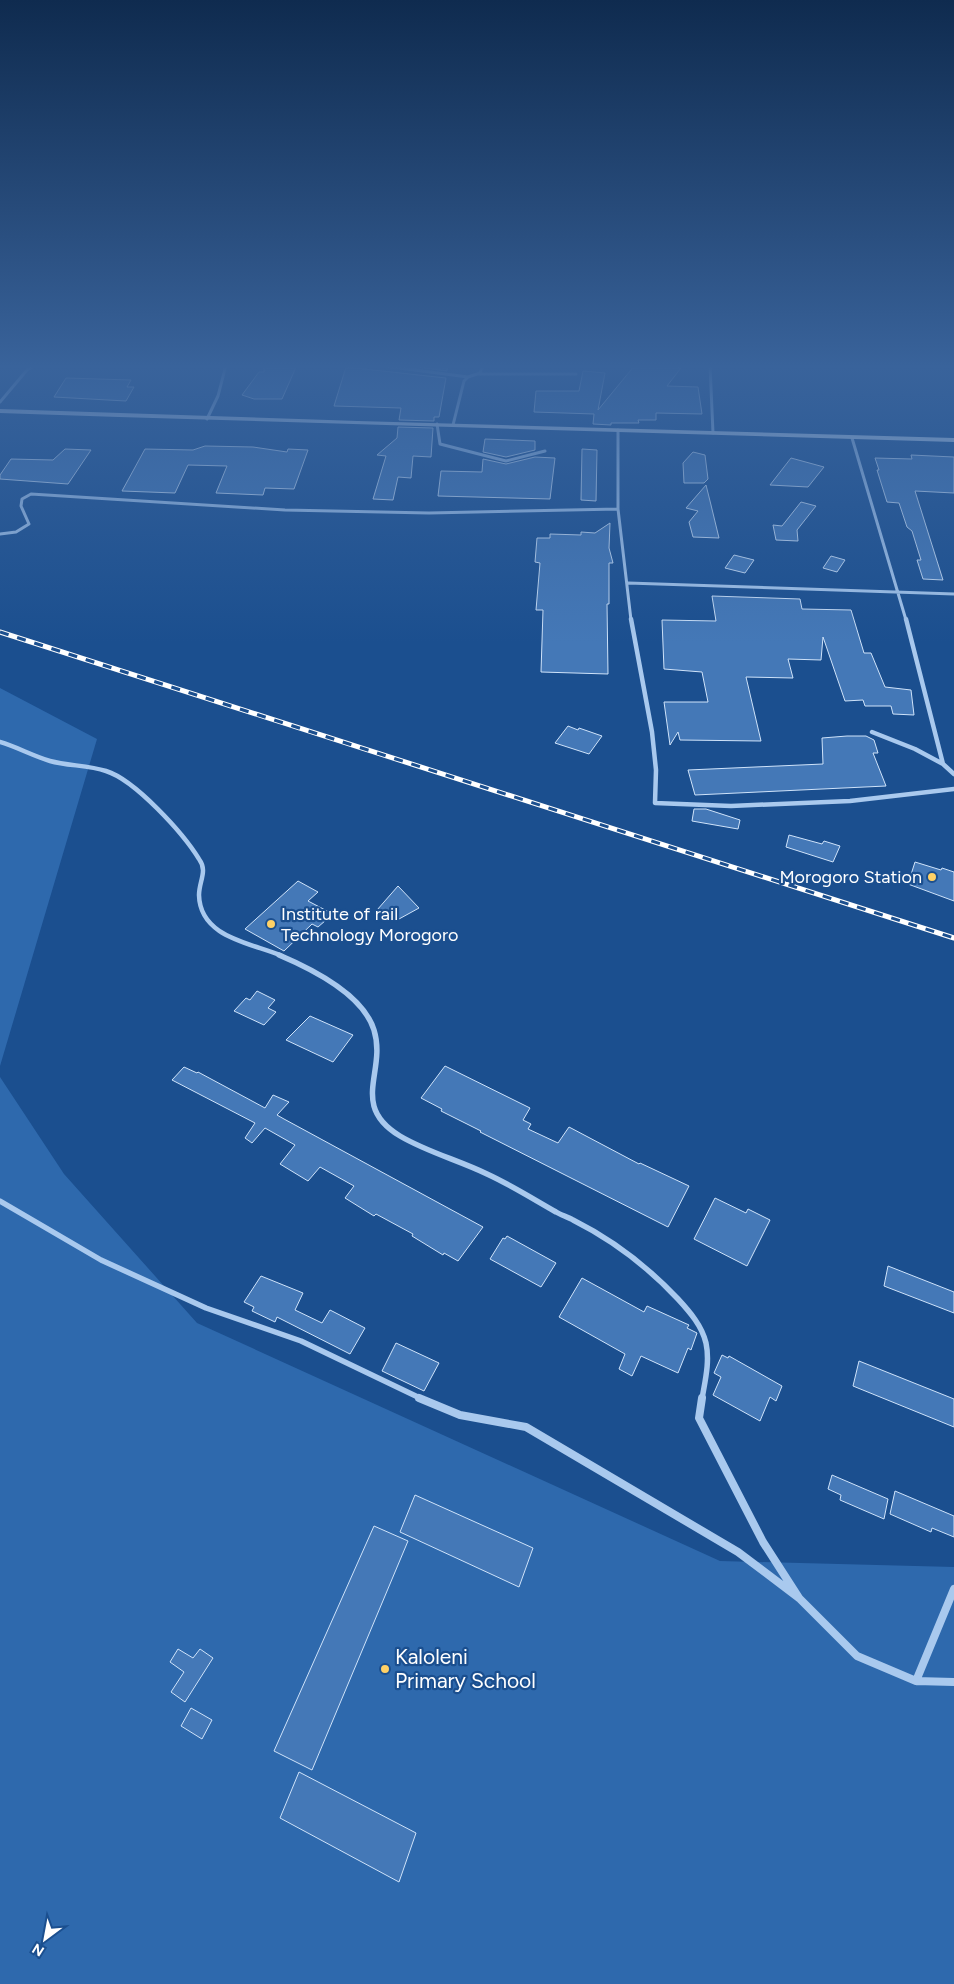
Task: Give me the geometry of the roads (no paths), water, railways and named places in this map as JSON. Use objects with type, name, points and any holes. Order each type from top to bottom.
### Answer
[{"type":"street","points":[[489,458],[506,462],[522,458]]},
{"type":"street","points":[[618,458],[618,509],[628,583],[631,623],[652,732],[656,770],[655,803],[731,806],[830,802],[954,789]]},
{"type":"street","points":[[858,458],[899,592],[944,764]]},
{"type":"street","points":[[0,534],[16,532],[29,524],[21,506],[22,499],[31,494],[323,511],[429,513],[618,509]]},
{"type":"street","points":[[628,583],[954,594]]},
{"type":"street","points":[[872,732],[915,749],[944,764],[954,774]]},
{"type":"street","points":[[0,742],[10,744],[48,760],[100,768],[124,779],[194,849],[204,867],[199,892],[200,908],[206,919],[222,934],[290,958],[343,991],[368,1017],[376,1032],[378,1059],[372,1096],[374,1110],[381,1121],[396,1133],[486,1173],[572,1220],[638,1260],[684,1303],[702,1333],[708,1362],[701,1396],[699,1418],[763,1542],[799,1598]]},
{"type":"street","points":[[0,1201],[101,1260],[206,1308],[301,1341],[423,1400],[460,1415],[526,1428],[738,1552],[799,1598],[857,1656],[916,1681],[954,1682]]},
{"type":"street","points":[[916,1681],[954,1589]]},
{"type":"railway","points":[[0,632],[954,938]]},
{"type":"place","name":"Morogoro Station","points":[[932,877]]},
{"type":"place","name":"Institute of rail Technology Morogoro","points":[[271,924]]},
{"type":"place","name":"Kaloleni Primary School","points":[[385,1669]]}]
